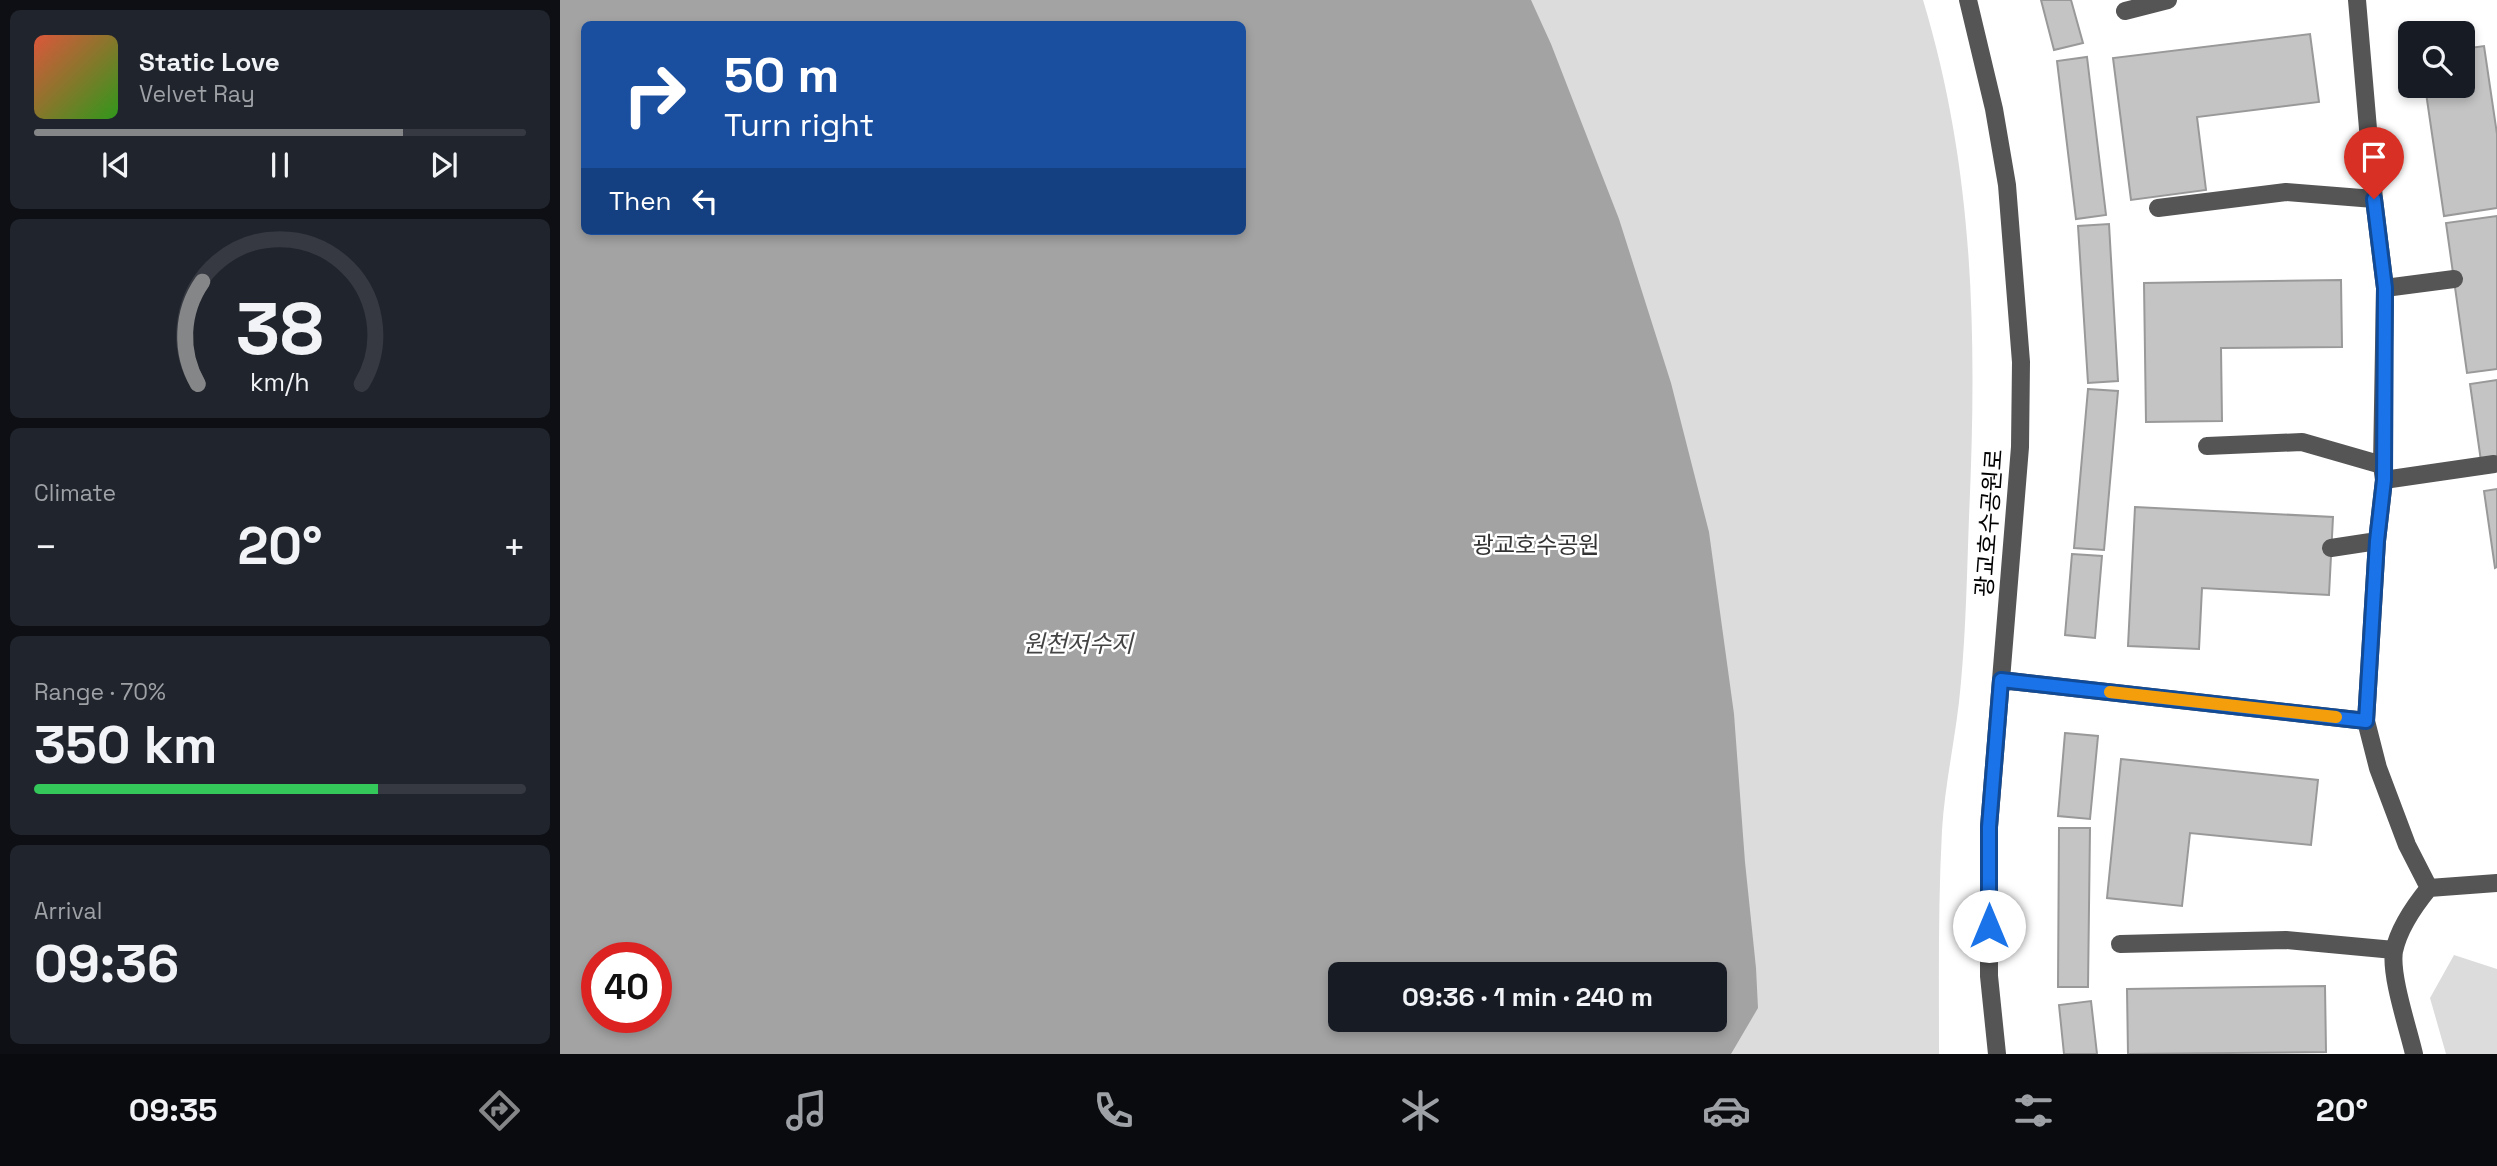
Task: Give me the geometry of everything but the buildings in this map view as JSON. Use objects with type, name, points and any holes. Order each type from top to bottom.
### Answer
[{"type":"street","name":"광교호수공원로","points":[[1968,0],[1994,110],[2007,185],[2021,362],[2020,447],[1989,827],[1989,976],[1997,1054]]},
{"type":"street","points":[[2125,11],[2168,0]]},
{"type":"street","points":[[2357,0],[2374,199],[2385,288],[2383,472],[2366,721],[2378,768],[2407,845],[2429,888]]},
{"type":"street","points":[[2158,208],[2286,192],[2374,199]]},
{"type":"street","points":[[2385,288],[2454,279]]},
{"type":"street","points":[[2207,446],[2302,442],[2383,472],[2494,464]]},
{"type":"street","points":[[2331,548],[2377,541]]},
{"type":"street","points":[[2001,680],[2366,721]]},
{"type":"street","points":[[2414,1054],[2393,974],[2394,950],[2413,908],[2429,888],[2497,883]]},
{"type":"street","points":[[2120,944],[2286,940],[2394,950]]},
{"type":"green space","name":"원천저수지","points":[[560,0],[1923,0],[1940,64],[1963,192],[1972,321],[1971,451],[1964,641],[1944,812],[1939,942],[1939,1054],[560,1054]]},
{"type":"green space","points":[[2454,955],[2497,969],[2497,1054],[2446,1054],[2430,998]]},
{"type":"water","name":"원천저수지","points":[[560,0],[1531,0],[1551,44],[1619,219],[1671,383],[1709,532],[1734,714],[1758,1008],[1731,1054],[560,1054]]},
{"type":"slow traffic","points":[[2110,692],[2336,717]]},
{"type":"route","points":[[1989,926],[1989,827],[2001,680],[2366,721],[2377,541],[2384,480],[2385,288],[2374,199]]},
{"type":"park label","name":"광교호수공원","points":[[1536,545]]}]
